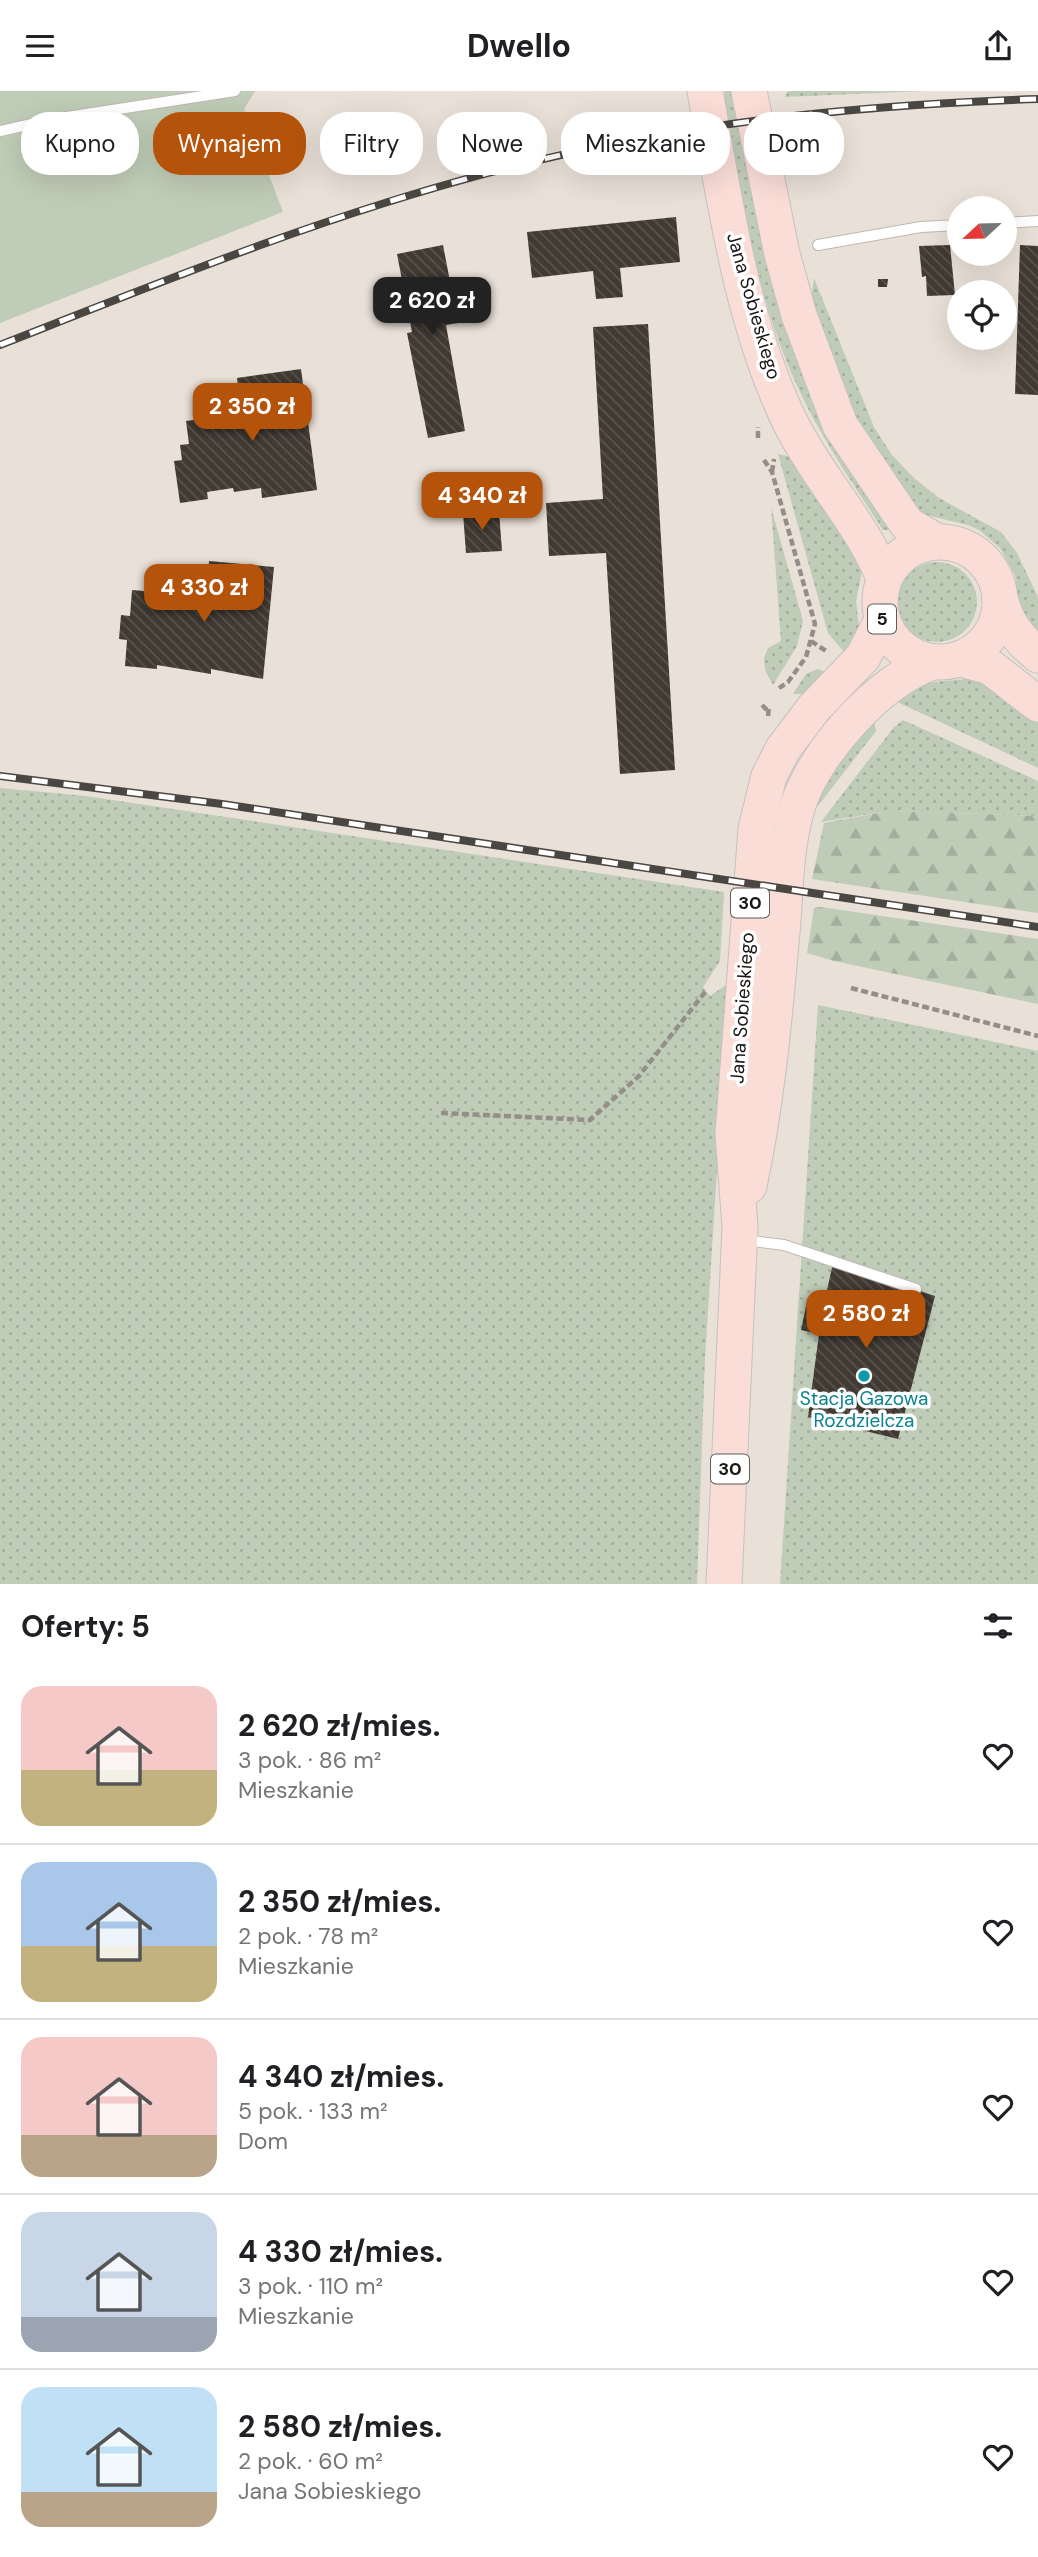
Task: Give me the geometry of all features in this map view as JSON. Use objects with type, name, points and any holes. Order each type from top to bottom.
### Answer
[{"type":"main road","name":"Jana Sobieskiego","points":[[705,91],[743,282],[762,347],[790,422],[811,460],[870,547],[884,578]]},
{"type":"main road","points":[[749,91],[782,254],[825,391],[840,425],[888,500],[907,524],[936,541],[952,542],[981,557],[999,585],[1007,622],[1017,637],[1038,655]]},
{"type":"main road","name":"5","points":[[936,541],[914,547],[905,553],[897,559],[884,578],[879,606],[889,636],[901,649],[916,658],[990,667],[1038,704]]},
{"type":"main road","points":[[947,661],[985,642],[994,630],[1001,601]]},
{"type":"main road","name":"Jana Sobieskiego","points":[[724,1584],[740,1233],[733,1134],[754,849],[760,809],[783,749],[814,708],[863,657],[882,620]]},
{"type":"main road","name":"Jana Sobieskiego","points":[[740,1233],[759,1137],[788,854],[798,805],[816,766],[842,733],[899,677],[947,661]]},
{"type":"lane","points":[[0,131],[54,119],[234,91]]},
{"type":"lane","points":[[1017,222],[1038,221]]},
{"type":"lane","points":[[818,245],[908,229],[947,226]]},
{"type":"lane","points":[[740,1233],[916,1289]]},
{"type":"path","points":[[772,472],[774,454]]},
{"type":"path","points":[[764,460],[772,472],[815,624],[806,657],[788,682],[779,688]]},
{"type":"path","points":[[811,641],[819,645]]},
{"type":"path","points":[[762,705],[767,711]]},
{"type":"path","points":[[852,988],[1038,1036]]},
{"type":"path","points":[[441,1113],[590,1120],[639,1076],[706,991]]},
{"type":"green space","points":[[0,91],[255,91],[244,109],[245,112],[153,112],[153,175],[269,175],[283,212],[0,323]]},
{"type":"green space","points":[[725,91],[735,91],[744,116],[744,175],[765,175],[891,530],[883,530],[839,463],[809,410],[785,357],[761,285],[752,248],[730,136],[730,112],[726,112]]},
{"type":"green space","points":[[788,91],[924,91],[785,97]]},
{"type":"green space","points":[[814,278],[874,427],[892,455],[914,478],[939,498],[1001,532],[1017,553],[1038,597],[1038,641],[1019,609],[1015,575],[1000,548],[979,530],[968,525],[918,513],[858,424],[811,300]]},
{"type":"green space","points":[[778,454],[796,458],[863,566],[856,601],[859,627],[849,658],[828,633]]},
{"type":"green space","points":[[771,507],[803,621],[797,646],[773,685],[765,670],[764,658],[768,648],[781,641]]},
{"type":"green space","points":[[937,562],[952,565],[965,574],[974,587],[977,602],[974,617],[965,630],[952,639],[937,642],[922,639],[909,630],[900,617],[897,602],[900,587],[909,574],[922,565]]},
{"type":"green space","points":[[818,669],[833,675],[806,694],[793,694],[806,674]]},
{"type":"green space","points":[[977,678],[1038,716],[1038,768],[891,699],[923,683]]},
{"type":"green space","points":[[873,716],[876,731],[807,820],[807,808]]},
{"type":"green space","points":[[903,720],[1038,781],[1038,816],[889,811],[821,822],[894,727]]},
{"type":"green space","points":[[0,788],[86,796],[724,892],[720,961],[703,987],[710,996],[729,983],[705,1358],[697,1584],[0,1584]]},
{"type":"green space","points":[[889,811],[1038,816],[1038,913],[812,879],[824,823]]},
{"type":"green space","points":[[814,908],[1038,939],[1038,1004],[807,953]]},
{"type":"green space","points":[[818,1005],[1038,1051],[1038,1584],[780,1584]]},
{"type":"building","points":[[676,217],[680,262],[620,268],[623,297],[596,299],[593,271],[532,278],[527,232]]},
{"type":"building","points":[[443,245],[458,323],[446,325],[465,431],[428,438],[407,333],[412,332],[397,254]]},
{"type":"building","points":[[947,245],[947,266],[952,266],[954,280],[947,280],[947,295],[927,296],[926,276],[922,277],[919,246]]},
{"type":"building","points":[[1020,245],[1038,246],[1038,395],[1015,394]]},
{"type":"building","points":[[878,279],[888,279],[887,287],[878,287]]},
{"type":"building","points":[[648,324],[675,770],[620,774],[606,553],[549,556],[546,503],[603,499],[593,327]]},
{"type":"building","points":[[301,369],[317,490],[262,498],[261,488],[234,492],[233,488],[207,492],[208,499],[180,503],[174,461],[182,460],[180,445],[189,444],[186,421],[241,413],[237,378]]},
{"type":"building","points":[[499,511],[502,551],[466,553],[463,513]]},
{"type":"building","points":[[209,561],[274,567],[263,679],[211,669],[211,674],[157,665],[157,669],[125,666],[127,640],[119,639],[121,615],[130,616],[132,590],[206,596]]},
{"type":"building","name":"Stacja Gazowa Rozdzielcza","points":[[833,1263],[935,1296],[898,1439],[808,1417],[819,1334],[801,1330],[807,1302],[824,1304]]},
{"type":"railway","points":[[0,345],[181,274],[303,230],[426,190],[556,156],[761,120],[898,106],[1038,99]]},
{"type":"railway","points":[[0,776],[222,804],[1038,927]]},
{"type":"place","name":"Stacja Gazowa Rozdzielcza","points":[[864,1376]]}]
